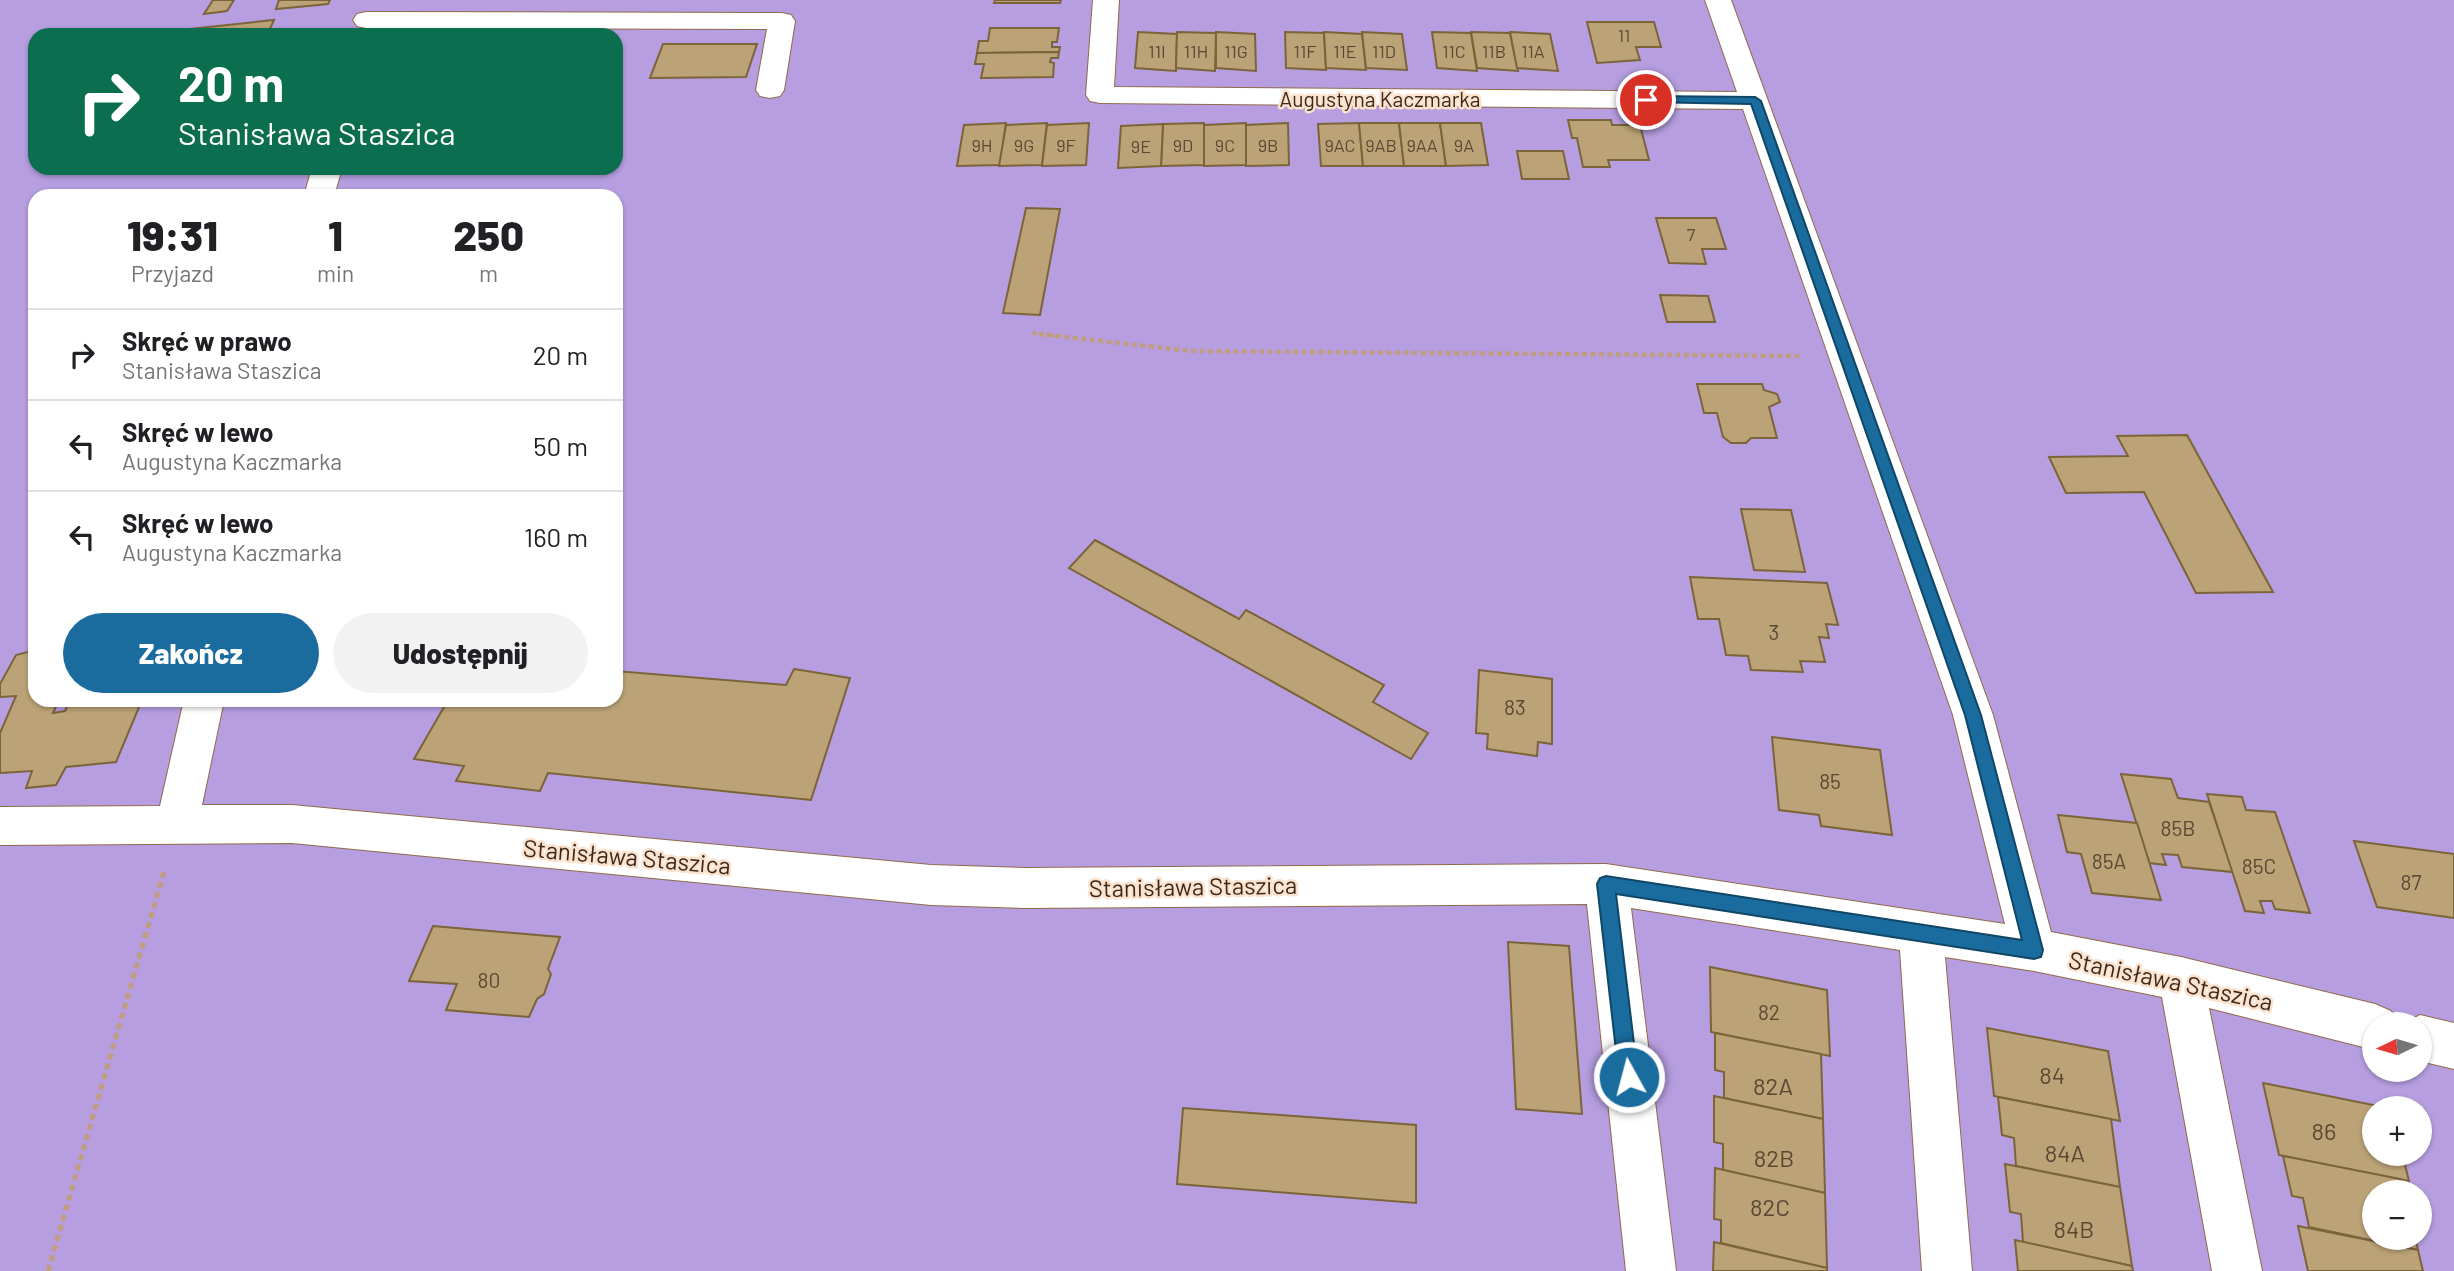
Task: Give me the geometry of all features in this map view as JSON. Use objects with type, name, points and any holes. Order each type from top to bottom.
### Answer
[{"type":"street","name":"Augustyna Kaczmarka","points":[[1106,0],[1100,95],[1755,101]]},
{"type":"street","points":[[1718,0],[1973,715],[2034,950]]},
{"type":"street","points":[[367,18],[782,21],[770,90]]},
{"type":"street","points":[[177,825],[202,707]]},
{"type":"street","name":"Stanisława Staszica","points":[[0,827],[292,824],[931,885],[1039,888],[1558,882],[1606,884],[2034,950],[2181,979],[2362,1024]]},
{"type":"street","points":[[1606,884],[1651,1271]]},
{"type":"street","points":[[1921,931],[1948,1271]]},
{"type":"street","points":[[2181,979],[2237,1271]]},
{"type":"street","points":[[2432,1041],[2454,1046]]},
{"type":"path","points":[[1032,333],[1191,351],[1845,356]]},
{"type":"path","points":[[48,1271],[177,825]]},
{"type":"shaded area","points":[[0,0],[2454,0],[2454,1271],[0,1271]]},
{"type":"building","points":[[213,0],[234,0],[227,11],[204,14]]},
{"type":"building","points":[[279,0],[330,0],[328,4],[276,9]]},
{"type":"building","points":[[995,0],[1061,0],[1060,3],[994,3]]},
{"type":"building","points":[[274,20],[270,28],[198,28]]},
{"type":"building","points":[[1587,22],[1654,22],[1661,47],[1636,47],[1640,60],[1597,63]]},
{"type":"building","points":[[990,28],[1059,28],[1057,42],[1052,42],[1052,47],[1060,47],[1059,52],[977,53],[979,41],[988,41]]},
{"type":"building","points":[[1138,32],[1177,34],[1176,71],[1135,68]]},
{"type":"building","points":[[1177,32],[1216,33],[1215,71],[1176,68]]},
{"type":"building","points":[[1216,32],[1255,34],[1256,71],[1216,68]]},
{"type":"building","points":[[1285,32],[1324,33],[1326,70],[1286,68]]},
{"type":"building","points":[[1324,32],[1362,34],[1366,70],[1326,68]]},
{"type":"building","points":[[1362,32],[1402,34],[1407,70],[1366,68]]},
{"type":"building","points":[[1432,32],[1471,33],[1477,71],[1437,68]]},
{"type":"building","points":[[1471,32],[1510,33],[1518,71],[1477,68]]},
{"type":"building","points":[[1510,32],[1550,34],[1558,71],[1517,68]]},
{"type":"building","points":[[663,44],[757,44],[746,77],[650,78]]},
{"type":"building","points":[[1059,52],[1058,58],[1051,58],[1050,62],[1054,63],[1053,77],[981,78],[984,64],[975,64],[977,53]]},
{"type":"building","points":[[1568,120],[1611,120],[1612,125],[1640,125],[1649,160],[1608,160],[1610,167],[1583,167],[1577,138],[1572,138]]},
{"type":"building","points":[[1006,123],[1000,165],[957,166],[964,125]]},
{"type":"building","points":[[1047,123],[1042,165],[999,166],[1006,125]]},
{"type":"building","points":[[1089,123],[1086,165],[1042,166],[1047,125]]},
{"type":"building","points":[[1204,123],[1204,165],[1161,166],[1163,124]]},
{"type":"building","points":[[1246,123],[1246,165],[1204,166],[1204,125]]},
{"type":"building","points":[[1288,123],[1289,165],[1246,166],[1246,125]]},
{"type":"building","points":[[1359,123],[1363,166],[1321,166],[1318,124]]},
{"type":"building","points":[[1359,123],[1399,123],[1404,166],[1363,166]]},
{"type":"building","points":[[1399,123],[1440,123],[1446,166],[1404,166]]},
{"type":"building","points":[[1440,123],[1481,123],[1488,165],[1446,166]]},
{"type":"building","points":[[1163,124],[1161,166],[1118,168],[1121,126]]},
{"type":"building","points":[[1517,151],[1563,151],[1569,179],[1522,179]]},
{"type":"building","points":[[1026,208],[1060,209],[1040,315],[1003,313]]},
{"type":"building","points":[[1656,218],[1716,218],[1726,249],[1702,249],[1706,264],[1669,263]]},
{"type":"building","points":[[1660,295],[1708,296],[1715,322],[1667,322]]},
{"type":"building","points":[[1697,384],[1762,384],[1764,390],[1777,394],[1780,402],[1769,407],[1777,438],[1751,438],[1746,443],[1731,443],[1723,437],[1717,413],[1704,413]]},
{"type":"building","points":[[2187,435],[2273,592],[2196,593],[2144,492],[2066,493],[2049,457],[2128,456],[2117,436]]},
{"type":"building","points":[[1741,509],[1791,510],[1805,572],[1754,570]]},
{"type":"building","points":[[1095,540],[1239,619],[1246,610],[1384,685],[1373,702],[1428,733],[1411,759],[1069,568]]},
{"type":"building","points":[[1690,577],[1827,583],[1838,625],[1826,624],[1829,638],[1819,637],[1825,662],[1800,661],[1803,672],[1751,670],[1748,656],[1726,655],[1719,619],[1698,619]]},
{"type":"building","points":[[28,652],[28,707],[56,707],[53,713],[65,711],[67,707],[139,707],[116,762],[66,767],[56,785],[26,788],[32,771],[0,773],[0,733],[16,696],[0,697],[0,684],[16,655]]},
{"type":"building","points":[[794,669],[850,678],[811,800],[548,773],[540,791],[456,781],[464,766],[414,759],[444,707],[623,707],[623,672],[786,685]]},
{"type":"building","points":[[1479,670],[1552,679],[1552,744],[1538,742],[1537,756],[1487,749],[1488,734],[1476,733]]},
{"type":"building","points":[[1772,737],[1880,750],[1892,835],[1821,826],[1819,815],[1779,810]]},
{"type":"building","points":[[2121,774],[2171,779],[2178,798],[2209,802],[2233,872],[2182,867],[2178,855],[2162,854],[2166,865],[2149,863]]},
{"type":"building","points":[[2207,794],[2242,797],[2246,810],[2275,812],[2310,913],[2275,909],[2272,901],[2260,901],[2264,913],[2245,911]]},
{"type":"building","points":[[2058,815],[2137,823],[2161,900],[2092,893],[2081,854],[2067,852]]},
{"type":"building","points":[[2354,841],[2454,854],[2454,918],[2377,907]]},
{"type":"building","points":[[433,926],[560,937],[548,969],[551,974],[544,994],[537,999],[529,1017],[446,1010],[457,984],[409,981]]},
{"type":"building","points":[[1508,942],[1569,946],[1582,1114],[1516,1109]]},
{"type":"building","points":[[1710,967],[1827,990],[1830,1056],[1711,1032]]},
{"type":"building","points":[[1987,1028],[2108,1051],[2120,1121],[1994,1096]]},
{"type":"building","points":[[1715,1033],[1821,1054],[1823,1119],[1724,1098],[1724,1072],[1715,1070]]},
{"type":"building","points":[[2263,1083],[2362,1103],[2362,1166],[2405,1166],[2409,1180],[2404,1180],[2279,1155]]},
{"type":"building","points":[[1714,1096],[1823,1119],[1825,1193],[1723,1170],[1723,1144],[1714,1142]]},
{"type":"building","points":[[1998,1097],[2111,1119],[2120,1187],[2016,1166],[2014,1138],[2002,1135]]},
{"type":"building","points":[[1183,1108],[1416,1125],[1416,1203],[1177,1184]]},
{"type":"building","points":[[2283,1156],[2400,1180],[2362,1180],[2362,1238],[2309,1227],[2303,1198],[2292,1196]]},
{"type":"building","points":[[2005,1164],[2120,1187],[2132,1266],[2023,1242],[2021,1214],[2010,1212]]},
{"type":"building","points":[[1715,1168],[1825,1193],[1827,1268],[1721,1243],[1721,1220],[1714,1219]]},
{"type":"building","points":[[2298,1226],[2362,1239],[2362,1250],[2418,1250],[2423,1271],[2308,1271]]},
{"type":"building","points":[[2015,1240],[2132,1266],[2133,1271],[2018,1271]]},
{"type":"building","points":[[1714,1242],[1827,1268],[1827,1271],[1713,1271]]},
{"type":"route","points":[[1629,1077],[1606,884],[2034,950],[1973,715],[1755,101],[1646,100]]}]
